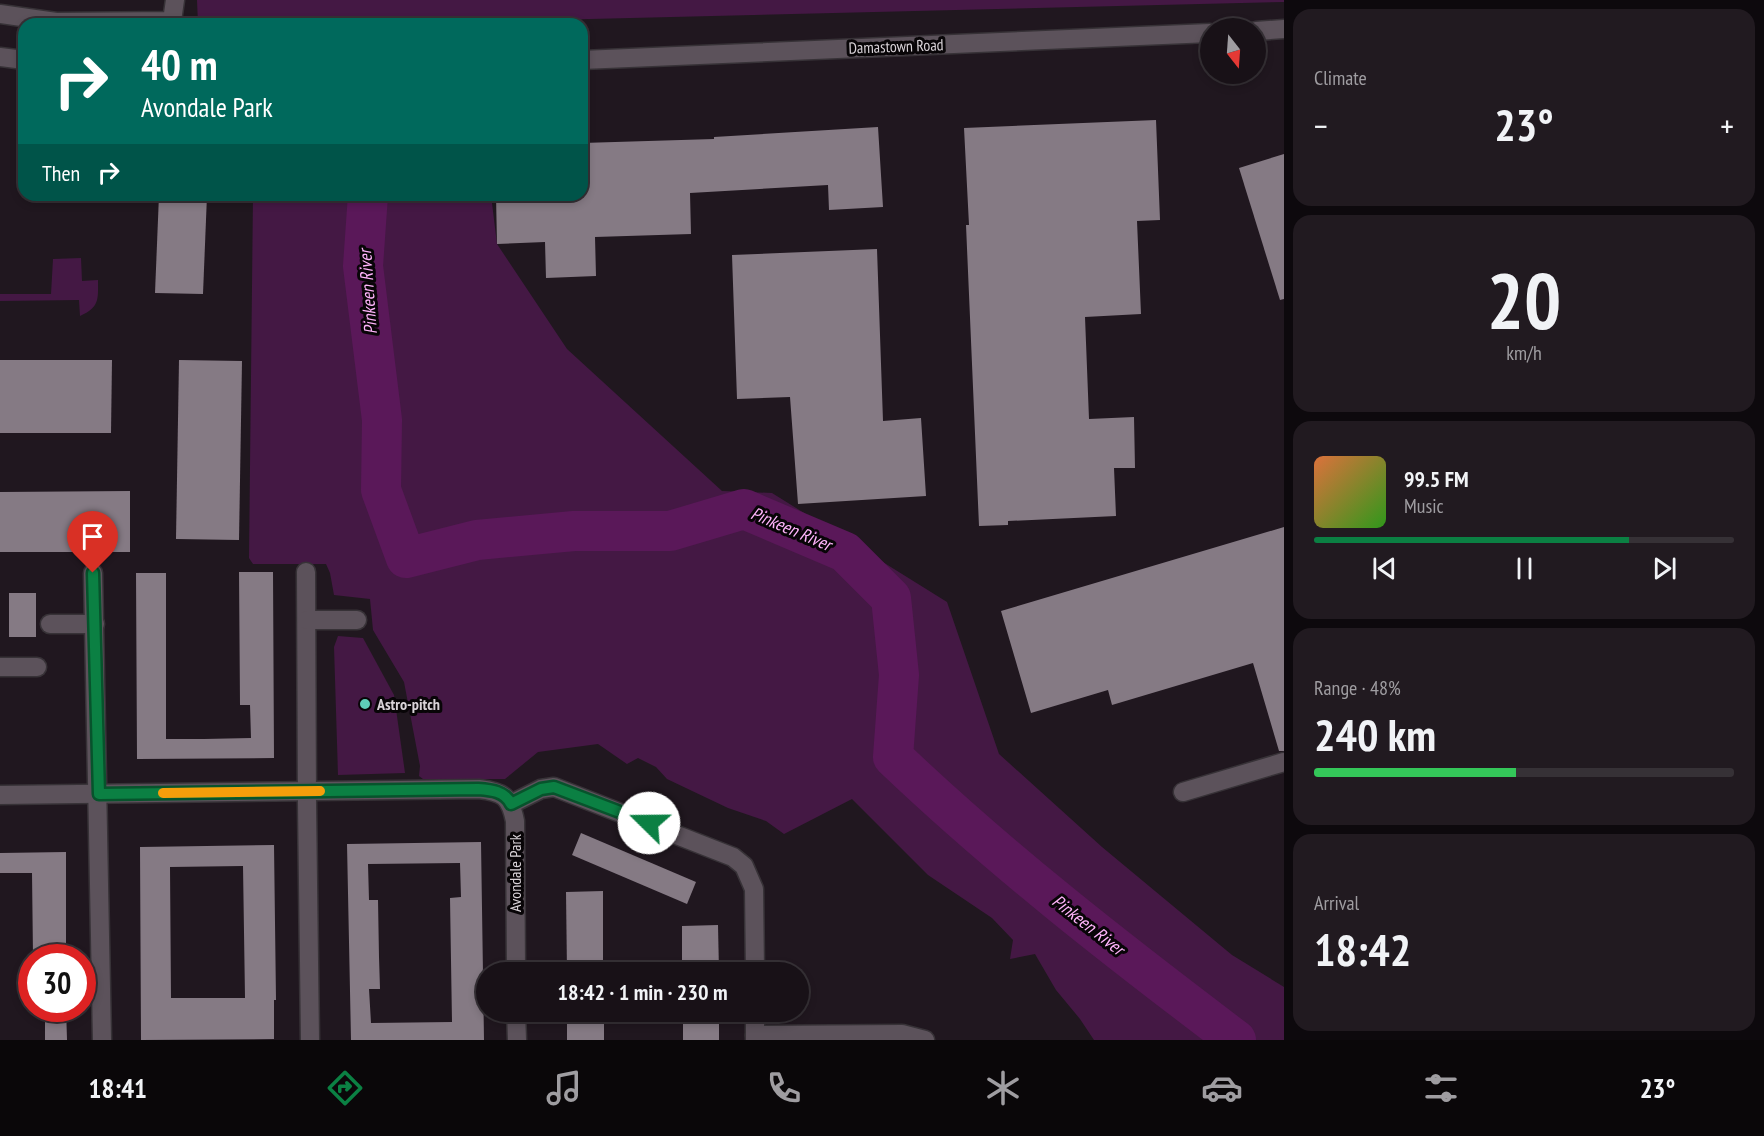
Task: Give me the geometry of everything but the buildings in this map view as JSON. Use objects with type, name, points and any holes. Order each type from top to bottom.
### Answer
[{"type":"street","points":[[172,18],[175,0]]},
{"type":"street","points":[[7,10],[40,18]]},
{"type":"street","points":[[1266,30],[1284,29]]},
{"type":"street","name":"Damastown Road","points":[[588,60],[1200,33]]},
{"type":"street","points":[[0,57],[18,59]]},
{"type":"street","points":[[306,572],[310,1040]]},
{"type":"street","points":[[93,573],[102,1040]]},
{"type":"street","points":[[307,620],[357,620]]},
{"type":"street","points":[[50,624],[95,624]]},
{"type":"street","points":[[0,667],[37,667]]},
{"type":"street","points":[[1183,792],[1284,762]]},
{"type":"street","points":[[0,795],[478,789],[502,794],[511,804],[541,789],[554,787],[734,857],[744,866],[754,889],[754,962]]},
{"type":"street","name":"Avondale Park","points":[[511,804],[515,821],[516,962]]},
{"type":"street","points":[[516,1022],[517,1040]]},
{"type":"street","points":[[755,1022],[755,1038],[902,1034],[925,1040]]},
{"type":"shaded area","points":[[197,0],[1284,0],[1284,2],[588,19],[198,18]]},
{"type":"shaded area","points":[[253,201],[492,201],[497,244],[567,349],[722,491],[772,493],[947,602],[999,754],[1102,847],[1232,955],[1284,987],[1284,1040],[1094,1040],[1056,990],[1035,954],[1010,959],[1013,940],[992,918],[928,875],[852,799],[784,834],[766,821],[728,808],[667,779],[656,767],[638,758],[627,764],[598,744],[538,752],[505,779],[423,779],[419,776],[420,766],[404,682],[373,630],[370,599],[334,595],[326,564],[253,564],[249,558]]},
{"type":"shaded area","points":[[81,258],[82,281],[98,280],[96,302],[87,313],[80,316],[79,300],[0,301],[0,294],[51,294],[53,259]]},
{"type":"shaded area","name":"Astro-pitch","points":[[338,636],[363,638],[394,695],[405,773],[338,775],[334,647]]},
{"type":"waterway","name":"Pinkeen River","points":[[368,201],[363,266],[382,420],[381,490],[406,558],[477,540],[574,531],[670,531],[744,509],[845,552],[891,598],[899,675],[893,757],[975,832],[1060,903],[1236,1040]]},
{"type":"slow traffic","points":[[163,793],[320,791]]},
{"type":"place","name":"Astro-pitch","points":[[365,704]]},
{"type":"route","points":[[93,573],[99,794],[478,789],[502,794],[511,804],[541,789],[554,787],[649,823]]}]
